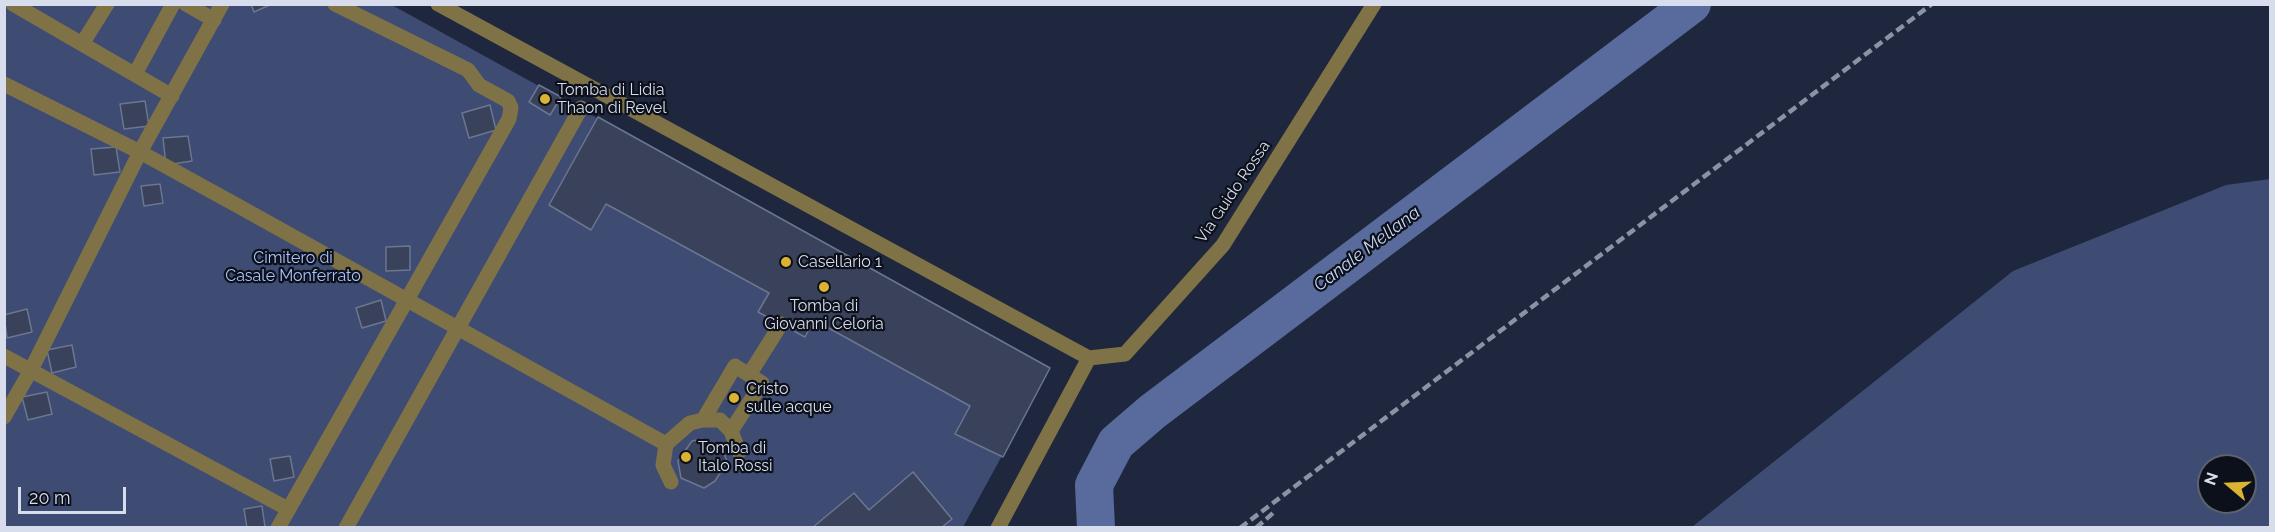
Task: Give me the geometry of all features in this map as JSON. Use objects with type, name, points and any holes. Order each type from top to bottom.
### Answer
[{"type":"street","points":[[13,4],[35,10],[82,44],[172,96]]},
{"type":"street","points":[[82,44],[107,4]]},
{"type":"street","points":[[135,74],[173,4]]},
{"type":"street","points":[[186,4],[214,20]]},
{"type":"street","points":[[4,417],[140,152],[222,4]]},
{"type":"street","points":[[278,528],[509,119],[511,108],[508,101],[479,85],[468,70],[335,4]]},
{"type":"street","points":[[438,4],[1089,358],[998,528]]},
{"type":"street","name":"Via Guido Rossa","points":[[1089,358],[1125,354],[1223,245],[1374,4]]},
{"type":"street","points":[[4,84],[140,152],[666,444]]},
{"type":"street","points":[[346,528],[581,108]]},
{"type":"street","points":[[749,375],[781,324]]},
{"type":"street","points":[[4,356],[288,509]]},
{"type":"street","points":[[704,420],[735,366],[762,383],[731,431]]},
{"type":"street","points":[[671,482],[663,465],[666,444],[690,423],[720,420],[731,431],[739,452]]},
{"type":"green space","name":"Cimitero di Casale Monferrato","points":[[4,5],[392,5],[1050,368],[963,527],[5,527]]},
{"type":"green space","points":[[2270,179],[2270,527],[1692,527],[2013,271],[2226,185]]},
{"type":"building","points":[[251,4],[272,4],[254,12]]},
{"type":"building","name":"Tomba di Lidia Thaon di Revel","points":[[539,85],[561,97],[550,115],[529,102]]},
{"type":"building","points":[[145,101],[149,126],[124,129],[120,104]]},
{"type":"building","points":[[490,105],[496,130],[469,138],[462,113]]},
{"type":"building","name":"Casellario 1","points":[[598,117],[1050,368],[1003,457],[955,434],[970,406],[814,320],[805,337],[758,312],[769,293],[606,204],[591,230],[549,205]]},
{"type":"building","points":[[188,136],[192,161],[166,165],[163,138]]},
{"type":"building","points":[[116,147],[120,172],[94,175],[91,149]]},
{"type":"building","points":[[160,184],[163,203],[144,206],[141,186]]},
{"type":"building","points":[[410,246],[410,270],[386,271],[386,247]]},
{"type":"building","points":[[381,300],[386,321],[362,328],[356,308]]},
{"type":"building","points":[[27,309],[32,332],[7,338],[4,315]]},
{"type":"building","points":[[72,345],[76,367],[52,373],[47,350]]},
{"type":"building","points":[[47,392],[52,414],[28,420],[22,397]]},
{"type":"building","points":[[702,439],[722,447],[727,462],[715,481],[704,488],[681,478],[678,461],[692,441]]},
{"type":"building","points":[[290,456],[294,477],[274,481],[270,459]]},
{"type":"building","points":[[913,472],[952,519],[941,528],[812,528],[854,493],[869,510]]},
{"type":"building","points":[[262,506],[265,527],[247,528],[244,509]]},
{"type":"waterway","name":"Canale Mellana","points":[[1096,528],[1094,485],[1116,443],[1152,412],[1692,4]]},
{"type":"railway","points":[[1240,528],[1932,4]]},
{"type":"railway","points":[[1256,528],[1273,513]]},
{"type":"place","name":"Tomba di Lidia Thaon di Revel","points":[[545,99]]},
{"type":"place","name":"Casellario 1","points":[[786,262]]},
{"type":"place","name":"Tomba di Giovanni Celoria","points":[[824,287]]},
{"type":"place","name":"Cristo sulle acque","points":[[734,398]]},
{"type":"place","name":"Tomba di Italo Rossi","points":[[686,457]]}]
